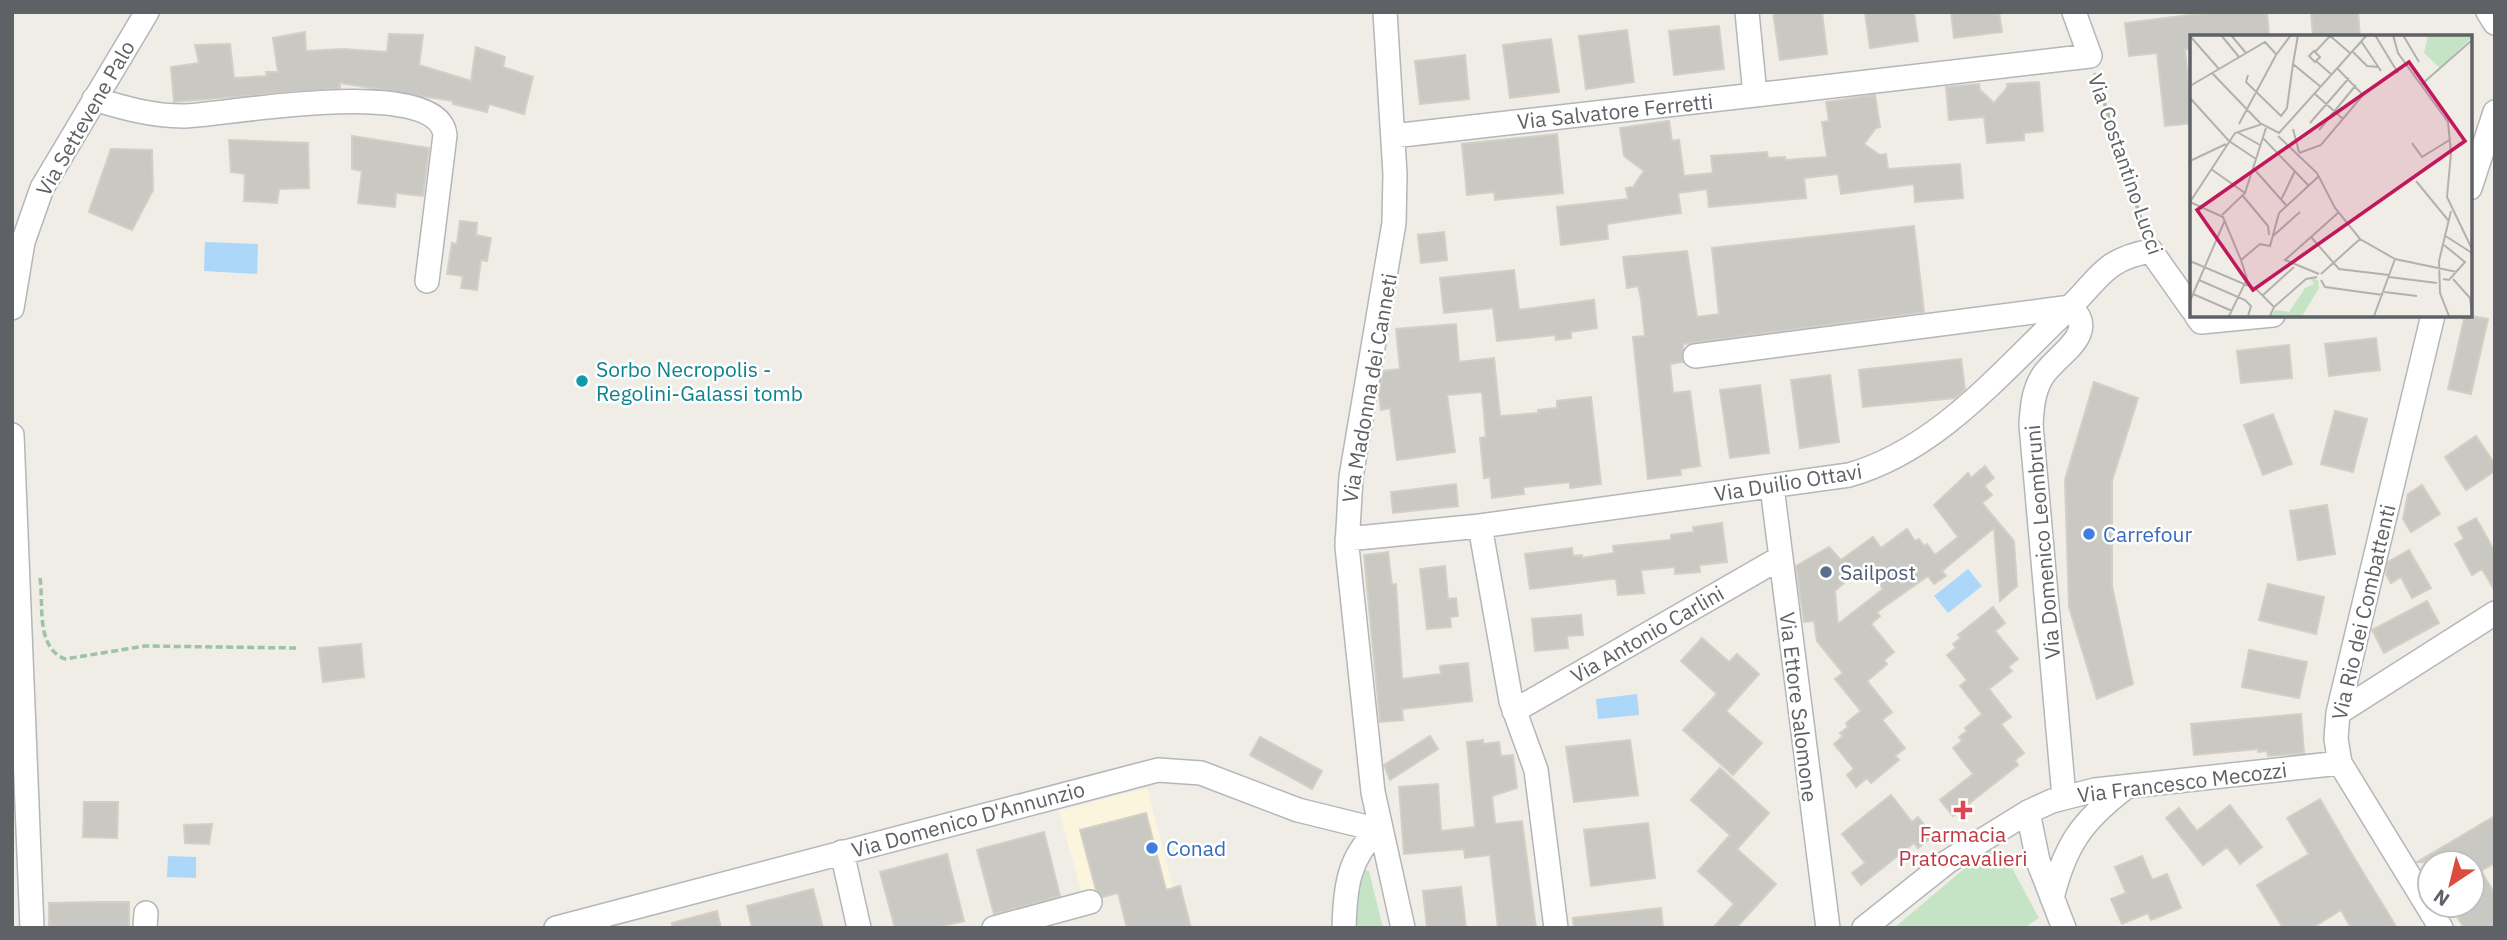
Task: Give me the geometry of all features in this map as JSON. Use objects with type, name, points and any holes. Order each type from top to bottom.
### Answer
[{"type":"street","name":"Via Settevene Palo","points":[[12,308],[20,254],[30,218],[52,169],[147,12]]},
{"type":"street","name":"Via Madonna dei Canneti","points":[[1385,12],[1396,191],[1393,239],[1350,477],[1347,539],[1361,699],[1379,830],[1403,928]]},
{"type":"street","points":[[1747,12],[1755,95]]},
{"type":"street","name":"Via Costantino Lucci","points":[[2074,12],[2090,56]]},
{"type":"street","points":[[2488,12],[2495,23]]},
{"type":"street","name":"Via Salvatore Ferretti","points":[[1393,136],[2090,56]]},
{"type":"street","points":[[94,99],[139,112],[174,116],[343,102],[408,106],[429,113],[440,122],[445,135],[427,281]]},
{"type":"street","points":[[2472,182],[2494,111]]},
{"type":"street","name":"Via Costantino Lucci","points":[[2151,251],[2190,306]]},
{"type":"street","name":"Via Duilio Ottavi","points":[[1347,539],[1480,526],[1772,487],[1849,475],[1887,462],[1921,444],[2071,307],[2110,264],[2130,255],[2151,251]]},
{"type":"street","points":[[1695,356],[2071,307]]},
{"type":"street","name":"Via Domenico Leombruni","points":[[2064,797],[2031,425],[2034,396],[2041,379],[2081,333],[2081,321],[2071,307]]},
{"type":"street","name":"Via Rio dei Combattenti","points":[[2432,317],[2338,713],[2336,739],[2340,763],[2441,928]]},
{"type":"street","points":[[12,435],[17,697],[32,928]]},
{"type":"street","name":"Via Ettore Salomone","points":[[1772,487],[1828,928]]},
{"type":"street","points":[[1480,526],[1514,711],[1536,770],[1556,928]]},
{"type":"street","name":"Via Antonio Carlini","points":[[1514,711],[1780,558]]},
{"type":"street","points":[[2338,713],[2495,613]]},
{"type":"street","name":"Via Francesco Mecozzi","points":[[1864,928],[1935,870],[2028,812],[2064,797],[2126,787],[2340,763]]},
{"type":"street","name":"Via Domenico D'Annunzio","points":[[556,928],[1136,774],[1168,769],[1213,777],[1298,810],[1379,830]]},
{"type":"street","points":[[2052,898],[2064,858],[2074,837],[2094,813],[2126,787]]},
{"type":"street","points":[[2028,812],[2038,861],[2064,928]]},
{"type":"street","points":[[1344,928],[1345,893],[1352,867],[1361,848],[1379,830]]},
{"type":"street","points":[[842,852],[859,928]]},
{"type":"street","points":[[994,928],[1090,902]]},
{"type":"path","name":"Via Costantino Lucci","points":[[2090,56],[2151,251]]},
{"type":"path","points":[[39,570],[45,636],[56,654],[65,659],[145,646],[296,648]]},
{"type":"shaded area","points":[[1147,788],[1184,928],[1118,888],[1083,898],[1059,811]]},
{"type":"green space","points":[[1989,848],[2000,851],[2006,857],[2039,918],[2024,928],[1894,928]]},
{"type":"green space","points":[[1369,871],[1383,928],[1351,928],[1358,873]]},
{"type":"water","points":[[205,242],[258,244],[257,274],[204,271]]},
{"type":"water","points":[[1968,569],[1982,586],[1948,613],[1934,596]]},
{"type":"water","points":[[1637,694],[1639,715],[1598,719],[1596,699]]},
{"type":"water","points":[[168,856],[196,857],[196,878],[167,877]]},
{"type":"building","points":[[1773,12],[1822,12],[1827,54],[1780,60]]},
{"type":"building","points":[[1865,12],[1914,12],[1918,41],[1870,48]]},
{"type":"building","points":[[1951,12],[1999,12],[2002,32],[1954,38]]},
{"type":"building","points":[[2214,12],[2267,12],[2269,35],[2190,35],[2190,49],[2185,49],[2190,123],[2165,126],[2157,53],[2129,56],[2125,23]]},
{"type":"building","points":[[2311,12],[2358,12],[2360,35],[2313,35]]},
{"type":"building","points":[[1719,26],[1724,69],[1674,75],[1669,31]]},
{"type":"building","points":[[1627,30],[1634,82],[1586,89],[1579,36]]},
{"type":"building","points":[[305,32],[306,51],[342,49],[387,52],[389,34],[423,35],[419,65],[471,81],[476,47],[505,57],[503,67],[533,77],[524,114],[489,104],[487,112],[453,104],[453,101],[340,83],[340,88],[174,102],[171,67],[199,63],[195,45],[230,44],[234,78],[267,76],[266,72],[278,72],[273,38]]},
{"type":"building","points":[[1551,39],[1559,92],[1510,98],[1503,45]]},
{"type":"building","points":[[1465,55],[1469,99],[1420,104],[1415,61]]},
{"type":"building","points":[[2039,82],[2043,131],[2024,133],[2024,140],[1987,143],[1984,117],[1949,120],[1946,87],[1979,84],[1980,90],[1994,103],[2007,88],[2007,84]]},
{"type":"building","points":[[1875,95],[1880,127],[1876,128],[1864,144],[1880,155],[1886,154],[1888,169],[1960,164],[1963,198],[1915,202],[1914,184],[1841,194],[1838,174],[1804,178],[1806,198],[1709,207],[1707,189],[1678,193],[1681,213],[1607,224],[1608,239],[1561,245],[1557,207],[1628,199],[1626,188],[1633,187],[1644,171],[1624,156],[1620,128],[1669,121],[1672,141],[1679,140],[1684,176],[1713,173],[1711,156],[1767,152],[1768,158],[1785,157],[1785,160],[1827,157],[1822,122],[1829,121],[1826,102]]},
{"type":"building","points":[[1557,134],[1563,193],[1495,200],[1494,192],[1467,195],[1462,144]]},
{"type":"building","points":[[352,136],[429,148],[423,196],[396,193],[395,207],[358,203],[362,171],[352,169]]},
{"type":"building","points":[[229,140],[308,143],[309,188],[279,189],[277,203],[244,201],[245,174],[231,172]]},
{"type":"building","points":[[111,149],[152,150],[153,190],[132,230],[89,212]]},
{"type":"building","points":[[460,221],[477,223],[476,235],[491,238],[487,261],[481,260],[477,290],[461,288],[463,276],[447,274],[452,243],[457,244]]},
{"type":"building","points":[[1914,226],[1924,312],[1683,344],[1683,362],[1670,364],[1673,393],[1690,391],[1700,466],[1680,469],[1681,475],[1648,479],[1633,337],[1645,336],[1641,299],[1638,286],[1627,288],[1623,257],[1687,251],[1697,317],[1719,314],[1712,248]]},
{"type":"building","points":[[1444,232],[1447,260],[1421,263],[1418,235]]},
{"type":"building","points":[[1514,270],[1519,310],[1594,300],[1597,328],[1571,332],[1571,338],[1556,340],[1555,335],[1497,341],[1493,308],[1444,313],[1440,278]]},
{"type":"building","points":[[2465,317],[2488,319],[2471,394],[2448,389]]},
{"type":"building","points":[[1456,324],[1459,362],[1494,358],[1500,416],[1538,413],[1538,410],[1557,408],[1557,401],[1591,397],[1601,484],[1570,488],[1570,482],[1523,487],[1524,494],[1492,498],[1490,477],[1484,478],[1480,438],[1486,437],[1482,392],[1447,395],[1455,452],[1397,460],[1390,408],[1381,410],[1379,393],[1383,371],[1400,369],[1396,329]]},
{"type":"building","points":[[2376,338],[2380,370],[2329,376],[2325,344]]},
{"type":"building","points":[[2289,345],[2292,378],[2241,383],[2237,351]]},
{"type":"building","points":[[1961,359],[1965,389],[1955,398],[1863,407],[1859,370]]},
{"type":"building","points":[[1830,375],[1839,442],[1800,448],[1791,380]]},
{"type":"building","name":"Carrefour","points":[[2094,382],[2138,398],[2112,481],[2112,586],[2133,684],[2097,699],[2069,607],[2065,480]]},
{"type":"building","points":[[1760,385],[1769,453],[1730,458],[1720,390]]},
{"type":"building","points":[[2335,411],[2367,419],[2353,472],[2321,464]]},
{"type":"building","points":[[2273,414],[2292,464],[2263,475],[2244,425]]},
{"type":"building","points":[[2476,436],[2495,464],[2495,471],[2466,490],[2445,457]]},
{"type":"building","points":[[1985,466],[1994,478],[1984,486],[1992,495],[1982,503],[2014,541],[2017,586],[2000,601],[1994,528],[1942,571],[1946,576],[1934,584],[1928,576],[1877,612],[1880,616],[1871,624],[1894,652],[1884,660],[1887,664],[1867,681],[1892,712],[1882,720],[1905,748],[1895,756],[1899,760],[1871,783],[1867,778],[1856,787],[1847,775],[1854,769],[1834,744],[1843,736],[1840,733],[1848,727],[1846,723],[1861,711],[1835,679],[1843,673],[1817,641],[1814,621],[1804,622],[1796,566],[1829,547],[1841,560],[1873,537],[1881,548],[1907,529],[1915,541],[1919,539],[1924,546],[1927,544],[1935,555],[1958,537],[1934,505],[1968,473],[1971,478]],"holes":[[[1865,564],[1883,589],[1838,624],[1835,591]]]},
{"type":"building","points":[[1456,484],[1458,506],[1393,513],[1391,492]]},
{"type":"building","points":[[2422,485],[2440,514],[2411,532],[2403,519],[2408,494]]},
{"type":"building","points":[[2327,505],[2335,554],[2298,560],[2290,511]]},
{"type":"building","points":[[2476,518],[2495,552],[2495,591],[2482,569],[2472,575],[2455,544],[2464,539],[2458,528]]},
{"type":"building","points":[[1722,523],[1727,562],[1699,565],[1700,572],[1675,574],[1675,567],[1641,570],[1644,593],[1618,595],[1616,579],[1530,589],[1525,554],[1572,548],[1573,556],[1582,555],[1582,558],[1614,553],[1613,546],[1671,540],[1671,535],[1694,532],[1693,527]]},
{"type":"building","points":[[2409,550],[2431,588],[2412,598],[2401,577],[2391,583],[2386,574],[2388,562]]},
{"type":"building","points":[[1388,552],[1392,585],[1396,584],[1402,679],[1441,674],[1440,666],[1468,663],[1472,701],[1402,709],[1403,720],[1380,722],[1364,555]]},
{"type":"building","points":[[1445,566],[1448,599],[1456,598],[1458,616],[1450,617],[1451,627],[1427,629],[1420,569]]},
{"type":"building","points":[[2268,584],[2324,597],[2316,634],[2259,620]]},
{"type":"building","points":[[2427,601],[2439,623],[2384,653],[2372,630]]},
{"type":"building","points":[[1993,607],[2005,623],[1995,631],[2018,659],[2008,667],[2012,671],[1989,689],[2011,717],[2001,724],[2024,753],[2015,760],[2018,765],[1953,816],[1940,800],[1973,774],[1953,748],[1962,741],[1959,737],[1967,731],[1965,728],[1982,714],[1960,686],[1967,680],[1947,655],[1956,648],[1953,644],[1961,638],[1958,635]]},
{"type":"building","points":[[1581,615],[1583,635],[1567,636],[1568,648],[1535,651],[1532,619]]},
{"type":"building","points":[[1702,638],[1729,662],[1737,654],[1759,674],[1726,711],[1762,743],[1733,775],[1683,730],[1717,694],[1681,661]]},
{"type":"building","points":[[361,644],[364,677],[323,682],[319,648]]},
{"type":"building","points":[[2249,650],[2307,662],[2299,698],[2242,687]]},
{"type":"building","points":[[2301,714],[2304,753],[2268,756],[2267,751],[2258,752],[2258,749],[2194,755],[2191,724]]},
{"type":"building","points":[[1430,736],[1438,749],[1390,780],[1384,765]]},
{"type":"building","points":[[1260,737],[1322,771],[1312,789],[1250,755]]},
{"type":"building","points":[[1483,740],[1483,744],[1499,742],[1501,756],[1513,755],[1517,788],[1492,796],[1495,824],[1522,821],[1536,928],[1498,928],[1490,855],[1465,858],[1464,849],[1404,854],[1399,787],[1438,784],[1441,831],[1475,827],[1467,742]]},
{"type":"building","points":[[1630,740],[1638,795],[1574,802],[1566,747]]},
{"type":"building","points":[[1720,768],[1769,813],[1737,849],[1776,884],[1736,928],[1713,928],[1734,904],[1698,871],[1730,835],[1691,800]]},
{"type":"building","points":[[1891,795],[1912,822],[1918,817],[1933,836],[1918,848],[1914,843],[1861,885],[1852,873],[1865,863],[1842,834]]},
{"type":"building","points":[[2320,799],[2397,928],[2351,928],[2341,910],[2312,928],[2283,928],[2257,885],[2309,854],[2287,818]]},
{"type":"building","points":[[84,802],[118,802],[117,838],[83,837]]},
{"type":"building","points":[[2230,805],[2262,847],[2240,864],[2227,847],[2203,865],[2166,818],[2179,808],[2197,831]]},
{"type":"building","points":[[1146,813],[1166,890],[1180,886],[1191,928],[1127,928],[1118,893],[1103,897],[1096,890],[1080,830]]},
{"type":"building","points":[[2495,816],[2495,863],[2486,868],[2486,849],[2439,849]]},
{"type":"building","points":[[1648,823],[1655,878],[1591,886],[1584,830]]},
{"type":"building","points":[[212,824],[209,844],[185,843],[184,825]]},
{"type":"building","points":[[1044,832],[1060,896],[994,914],[977,850]]},
{"type":"building","points":[[947,854],[964,921],[935,928],[895,928],[880,872]]},
{"type":"building","points":[[2142,856],[2152,880],[2167,874],[2181,908],[2151,920],[2148,913],[2122,924],[2111,899],[2126,893],[2115,867]]},
{"type":"building","points":[[2486,879],[2495,894],[2495,928],[2464,928],[2459,919],[2486,919]]},
{"type":"building","points":[[1461,887],[1466,928],[1427,928],[1423,891]]},
{"type":"building","points":[[813,889],[823,928],[752,928],[747,906]]},
{"type":"building","points":[[129,902],[129,928],[49,928],[49,903]]},
{"type":"building","points":[[1661,908],[1663,928],[1574,928],[1573,918]]},
{"type":"building","points":[[717,911],[721,928],[673,928],[672,923]]},
{"type":"place","name":"Sorbo Necropolis - Regolini-Galassi tomb","points":[[582,381]]},
{"type":"place","name":"Carrefour","points":[[2089,534]]},
{"type":"place","name":"Sailpost","points":[[1826,572]]},
{"type":"place","name":"Farmacia Pratocavalieri","points":[[1963,810]]},
{"type":"place","name":"Conad","points":[[1152,848]]}]
